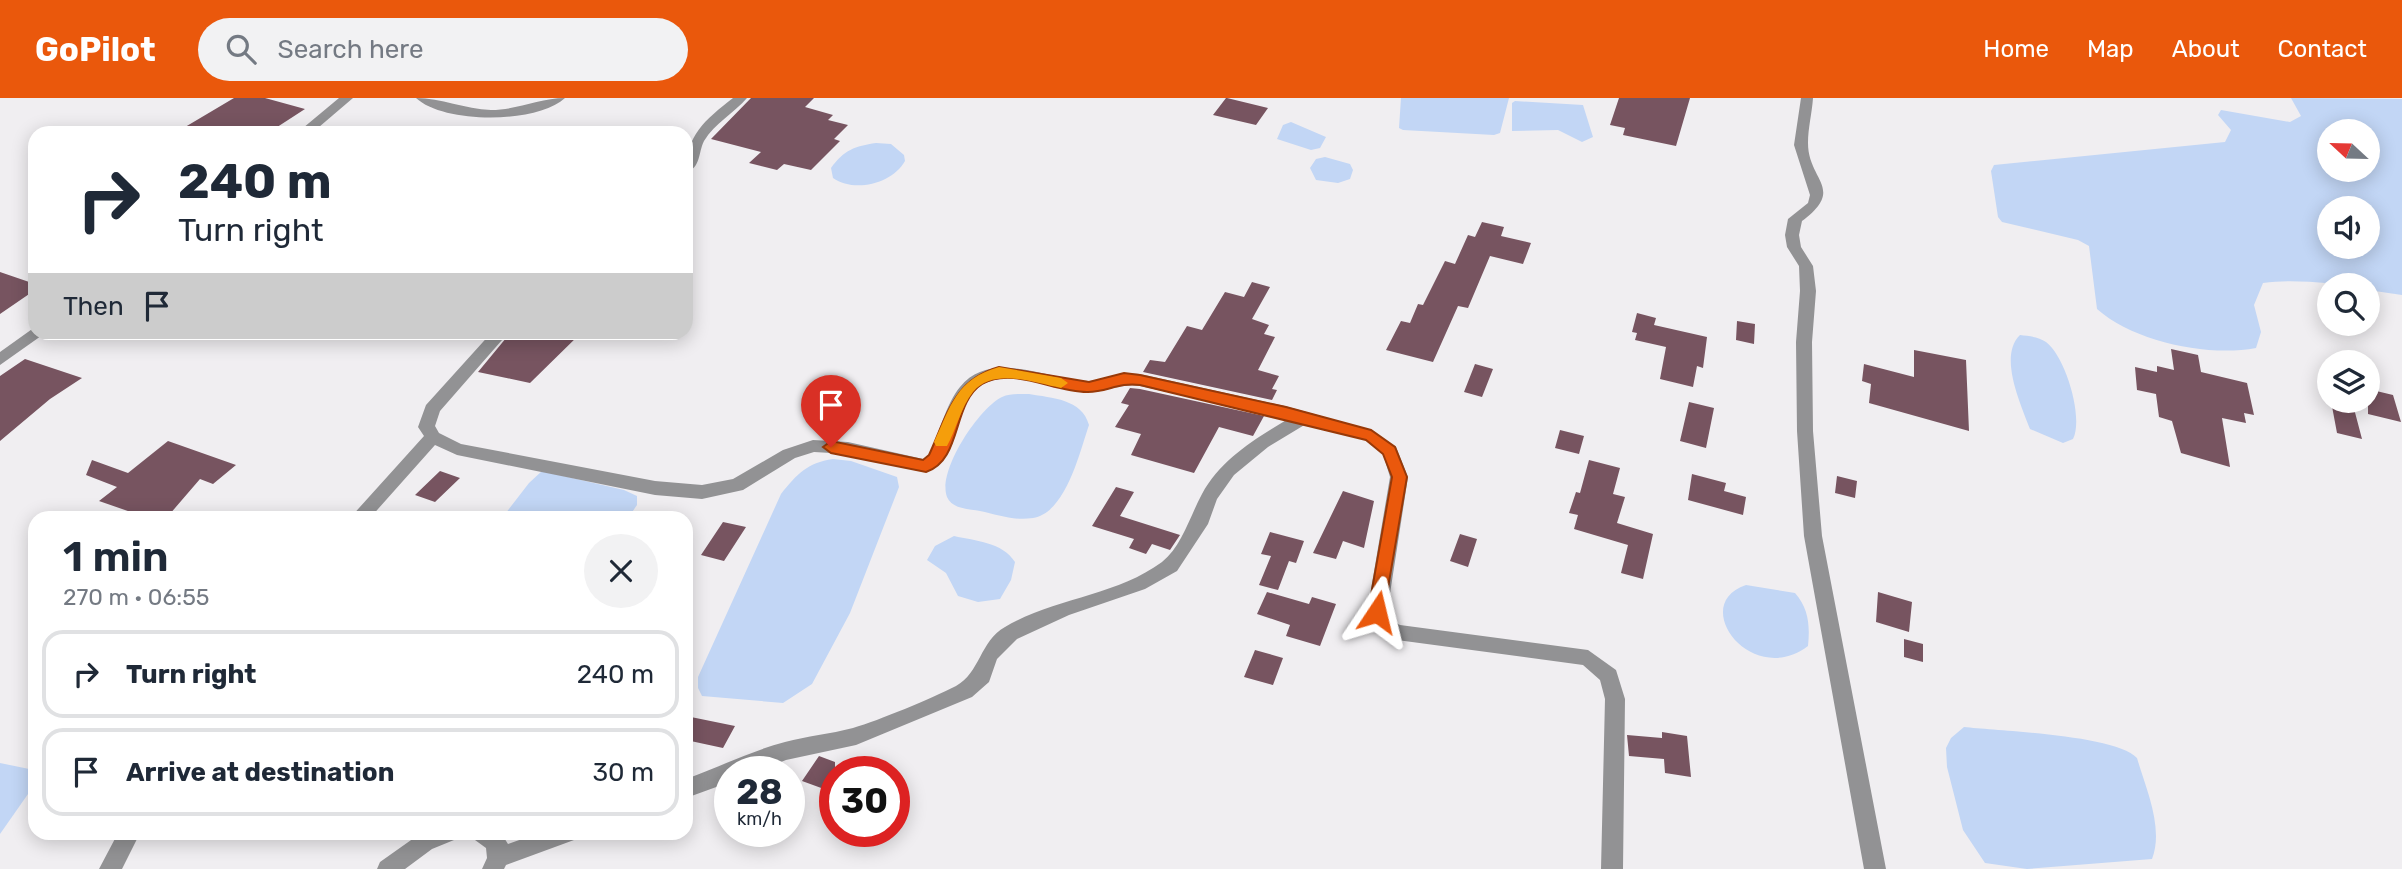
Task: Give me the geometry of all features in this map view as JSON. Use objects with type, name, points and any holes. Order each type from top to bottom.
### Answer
[{"type":"street","points":[[313,126],[347,98]]},
{"type":"street","points":[[422,98],[465,113],[488,116],[532,109],[559,98]]},
{"type":"street","points":[[693,155],[707,129],[741,98]]},
{"type":"street","points":[[1807,98],[1801,145],[1816,195],[1814,205],[1795,219],[1792,235],[1794,247],[1806,266],[1808,291],[1805,431],[1813,536],[1875,869]]},
{"type":"street","points":[[0,360],[28,338]]},
{"type":"street","points":[[494,340],[432,409],[426,427],[433,438],[457,449],[655,488],[702,492],[737,485],[789,454],[813,446],[848,448],[926,466],[936,459],[967,390],[977,381],[999,372],[1089,387],[1124,378],[1140,380],[1371,436],[1390,451],[1399,477],[1377,612],[1382,624],[1397,632],[1588,658],[1609,676],[1615,699],[1612,869]]},
{"type":"street","points":[[772,756],[856,736],[965,691],[982,676],[989,655],[1010,633],[1062,610],[1138,584],[1170,566],[1202,519],[1209,497],[1228,470],[1262,443],[1304,418]]},
{"type":"street","points":[[365,511],[433,438]]},
{"type":"street","points":[[693,786],[714,778]]},
{"type":"street","points":[[110,869],[125,840]]},
{"type":"street","points":[[388,869],[429,840]]},
{"type":"street","points":[[493,840],[497,843],[496,864],[550,840]]},
{"type":"water","points":[[1401,98],[1509,98],[1500,133],[1494,135],[1403,130],[1399,128]]},
{"type":"water","points":[[2291,98],[2402,99],[2402,295],[2380,292],[2380,273],[2317,273],[2317,282],[2263,283],[2254,305],[2261,332],[2256,348],[2216,350],[2172,344],[2131,330],[2112,321],[2097,309],[2089,246],[2078,240],[2002,222],[1998,217],[1991,171],[1994,165],[2225,142],[2231,130],[2218,115],[2221,110],[2290,122],[2301,116]]},
{"type":"water","points":[[1512,103],[1583,105],[1593,137],[1582,142],[1558,130],[1512,131]]},
{"type":"water","points":[[1291,122],[1326,137],[1320,148],[1311,150],[1277,139],[1283,125]]},
{"type":"water","points":[[876,143],[891,144],[904,155],[905,161],[899,169],[872,184],[851,185],[833,178],[831,168],[845,153],[856,147]]},
{"type":"water","points":[[1325,157],[1350,164],[1353,170],[1350,179],[1338,183],[1316,180],[1310,168],[1316,159]]},
{"type":"water","points":[[2020,335],[2046,342],[2060,360],[2074,402],[2076,429],[2073,439],[2063,443],[2030,429],[2011,368],[2014,344]]},
{"type":"water","points":[[1012,394],[1029,394],[1073,405],[1085,416],[1089,425],[1076,465],[1063,493],[1045,514],[1026,519],[961,508],[953,504],[947,497],[948,472],[962,441],[993,403]]},
{"type":"water","points":[[833,459],[851,461],[897,477],[899,487],[850,613],[812,684],[783,703],[702,696],[698,688],[698,677],[781,494],[803,470]]},
{"type":"water","points":[[542,471],[624,490],[637,496],[637,505],[633,511],[507,511]]},
{"type":"water","points":[[954,536],[996,546],[1010,555],[1015,562],[1011,580],[1000,599],[978,602],[958,596],[946,573],[927,560],[935,546]]},
{"type":"water","points":[[1746,585],[1795,593],[1808,618],[1808,646],[1787,657],[1766,657],[1748,651],[1734,639],[1725,624],[1723,609],[1730,595]]},
{"type":"water","points":[[1964,727],[2083,739],[2125,750],[2137,758],[2155,822],[2152,859],[2027,869],[1985,863],[1963,830],[1947,767],[1946,748],[1951,738]]},
{"type":"water","points":[[0,763],[28,769],[28,794],[0,834]]},
{"type":"building","points":[[234,98],[265,98],[305,109],[279,126],[187,126]]},
{"type":"building","points":[[751,98],[814,98],[805,107],[833,115],[828,120],[848,125],[834,139],[840,141],[811,170],[784,164],[777,170],[749,163],[761,152],[711,139]]},
{"type":"building","points":[[1226,98],[1268,108],[1256,125],[1213,115]]},
{"type":"building","points":[[1619,98],[1690,98],[1676,146],[1623,135],[1625,128],[1610,125]]},
{"type":"building","points":[[1482,222],[1504,227],[1501,236],[1531,243],[1523,264],[1490,256],[1468,308],[1458,306],[1433,362],[1386,350],[1401,321],[1410,323],[1418,304],[1423,305],[1445,261],[1455,264],[1468,235],[1475,237]]},
{"type":"building","points":[[0,272],[28,282],[28,295],[0,314]]},
{"type":"building","points":[[1252,282],[1270,287],[1252,319],[1269,325],[1264,334],[1275,337],[1258,370],[1279,376],[1272,389],[1277,390],[1272,400],[1143,372],[1150,360],[1165,362],[1187,326],[1202,330],[1225,292],[1244,297]]},
{"type":"building","points":[[1637,313],[1656,318],[1654,325],[1707,337],[1703,368],[1697,366],[1693,387],[1660,379],[1666,347],[1635,340],[1637,333],[1632,332]]},
{"type":"building","points":[[1737,321],[1755,324],[1754,344],[1736,340]]},
{"type":"building","points":[[504,340],[574,340],[530,383],[478,372]]},
{"type":"building","points":[[2171,349],[2198,355],[2201,372],[2247,383],[2254,415],[2244,413],[2246,423],[2222,418],[2230,467],[2181,453],[2172,421],[2159,417],[2156,394],[2137,390],[2135,367],[2157,372],[2157,366],[2174,370]]},
{"type":"building","points":[[1914,350],[1966,360],[1969,431],[1869,403],[1871,384],[1862,381],[1864,364],[1914,377]]},
{"type":"building","points":[[25,359],[82,378],[50,399],[0,441],[0,376]]},
{"type":"building","points":[[1475,364],[1493,369],[1482,397],[1464,392]]},
{"type":"building","points":[[1130,388],[1264,416],[1253,436],[1219,427],[1194,473],[1131,455],[1141,434],[1115,427],[1129,405],[1121,403]]},
{"type":"building","points":[[2380,392],[2393,395],[2401,422],[2368,414],[2380,413]]},
{"type":"building","points":[[1689,402],[1714,408],[1706,448],[1680,441]]},
{"type":"building","points":[[2333,413],[2355,413],[2362,439],[2337,433]]},
{"type":"building","points":[[1560,430],[1584,436],[1579,454],[1555,448]]},
{"type":"building","points":[[168,441],[236,465],[213,484],[200,479],[172,511],[128,511],[99,501],[117,487],[86,475],[92,460],[128,473]]},
{"type":"building","points":[[1589,460],[1620,468],[1613,494],[1625,497],[1617,523],[1653,534],[1643,579],[1621,573],[1628,545],[1574,529],[1578,515],[1569,513],[1576,492],[1580,493]]},
{"type":"building","points":[[440,471],[460,478],[435,502],[415,495]]},
{"type":"building","points":[[1692,474],[1726,483],[1724,491],[1746,497],[1743,515],[1688,500]]},
{"type":"building","points":[[1837,476],[1857,481],[1855,498],[1835,493]]},
{"type":"building","points":[[1116,487],[1134,492],[1120,516],[1180,535],[1170,550],[1152,544],[1146,554],[1129,548],[1134,539],[1092,526]]},
{"type":"building","points":[[1343,491],[1374,501],[1364,548],[1343,541],[1336,559],[1313,553]]},
{"type":"building","points":[[723,522],[746,527],[724,561],[701,555]]},
{"type":"building","points":[[1270,532],[1304,541],[1296,563],[1289,561],[1278,590],[1259,585],[1271,556],[1261,554]]},
{"type":"building","points":[[1460,534],[1477,539],[1468,567],[1450,561]]},
{"type":"building","points":[[1267,592],[1309,604],[1312,597],[1336,604],[1320,646],[1286,636],[1290,625],[1257,614]]},
{"type":"building","points":[[1878,592],[1912,602],[1909,632],[1876,622]]},
{"type":"building","points":[[1904,639],[1923,644],[1923,662],[1904,657]]},
{"type":"building","points":[[1255,650],[1283,658],[1273,685],[1244,677]]},
{"type":"building","points":[[693,717],[735,726],[723,748],[693,742]]},
{"type":"building","points":[[1662,732],[1687,736],[1691,777],[1665,773],[1664,759],[1629,756],[1627,735],[1662,738]]},
{"type":"building","points":[[819,756],[819,787],[805,782],[805,777]]},
{"type":"slow traffic","points":[[942,442],[967,390],[977,381],[999,372],[1061,383]]},
{"type":"route","points":[[831,447],[848,448],[910,465],[926,466],[936,459],[967,390],[977,381],[999,372],[1089,387],[1124,378],[1140,380],[1286,412],[1371,436],[1390,451],[1399,477],[1377,612]]}]
